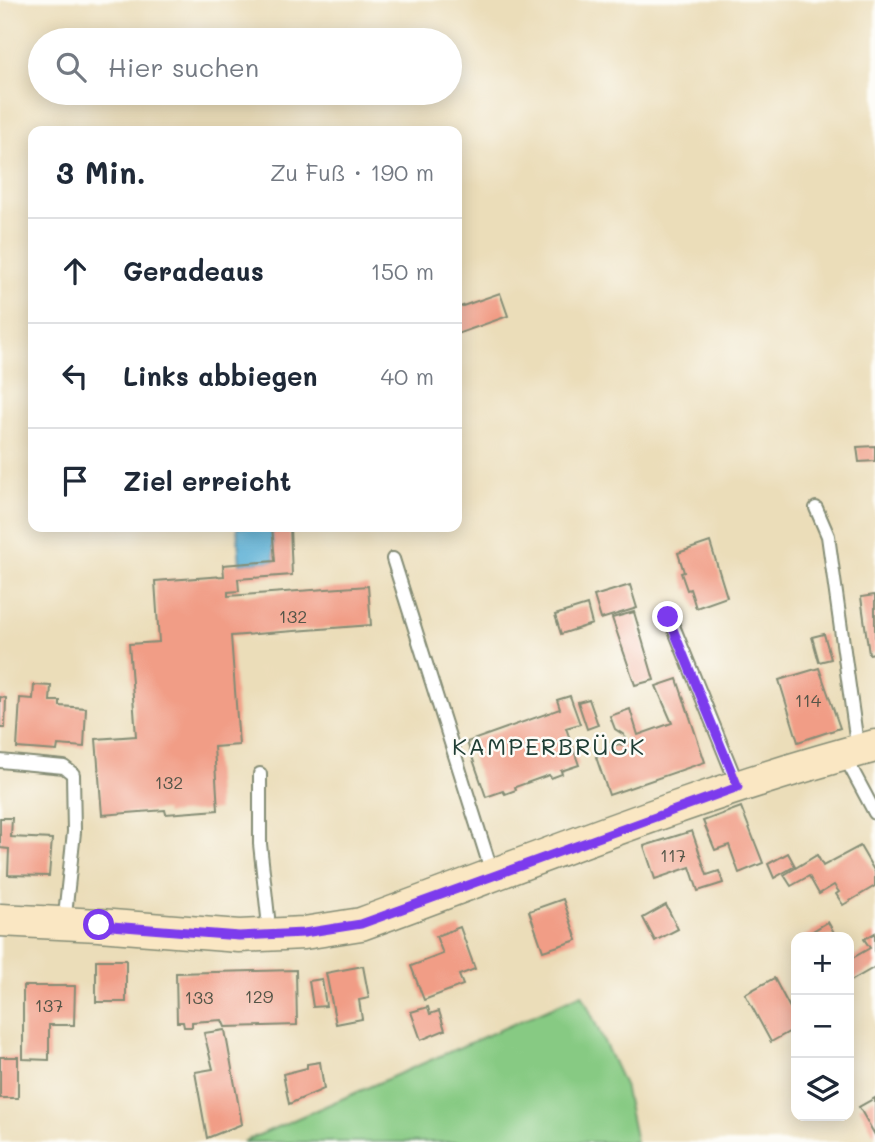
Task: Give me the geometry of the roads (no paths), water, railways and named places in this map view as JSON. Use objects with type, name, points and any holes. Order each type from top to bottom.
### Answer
[{"type":"main road","points":[[0,920],[239,936],[304,933],[361,924],[738,787],[859,751]]},
{"type":"lane","points":[[816,508],[828,536],[859,751],[875,813]]},
{"type":"lane","points":[[393,559],[493,876]]},
{"type":"lane","points":[[668,617],[738,787]]},
{"type":"lane","points":[[0,761],[64,766],[73,774],[74,832],[64,924]]},
{"type":"lane","points":[[260,774],[261,844],[268,916],[264,935]]},
{"type":"water","points":[[237,532],[272,532],[275,561],[240,564]]},
{"type":"district","name":"KAMPERBRÜCK","points":[[549,745]]}]
